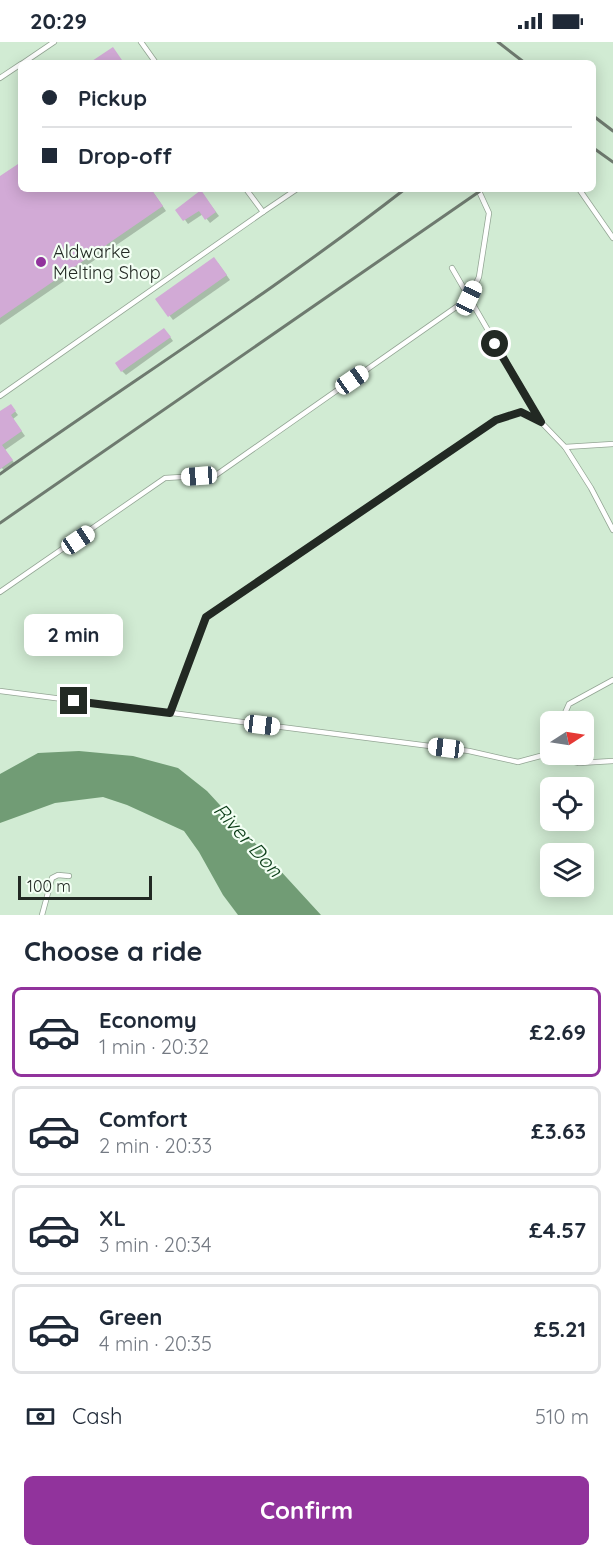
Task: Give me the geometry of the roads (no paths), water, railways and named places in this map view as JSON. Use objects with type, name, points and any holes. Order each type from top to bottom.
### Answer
[{"type":"lane","points":[[28,60],[54,42]]},
{"type":"lane","points":[[141,42],[154,60]]},
{"type":"lane","points":[[0,78],[18,67]]},
{"type":"lane","points":[[248,192],[263,212]]},
{"type":"lane","points":[[0,396],[293,192]]},
{"type":"lane","points":[[0,592],[165,478],[216,475],[469,298],[479,277],[489,213],[479,192]]},
{"type":"lane","points":[[581,192],[613,238]]},
{"type":"lane","points":[[452,268],[541,422],[565,447],[591,488],[613,530]]},
{"type":"lane","points":[[170,713],[206,617],[496,420],[521,412],[541,422]]},
{"type":"lane","points":[[565,447],[613,444]]},
{"type":"lane","points":[[566,711],[569,704],[613,680]]},
{"type":"lane","points":[[0,692],[469,751],[518,762],[540,756]]},
{"type":"lane","points":[[594,762],[613,761]]},
{"type":"lane","points":[[42,915],[52,878],[58,875],[69,876]]},
{"type":"water","name":"River Don","points":[[79,751],[133,756],[178,768],[207,791],[321,915],[238,915],[223,895],[199,852],[184,831],[127,805],[103,797],[55,803],[0,823],[0,774],[38,753]]},
{"type":"railway","points":[[498,42],[521,60]]},
{"type":"railway","points":[[596,118],[613,131]]},
{"type":"railway","points":[[596,150],[613,162]]},
{"type":"railway","points":[[0,474],[255,299],[401,192]]},
{"type":"railway","points":[[0,523],[479,192]]},
{"type":"place","name":"Aldwarke Melting Shop","points":[[41,262]]}]
